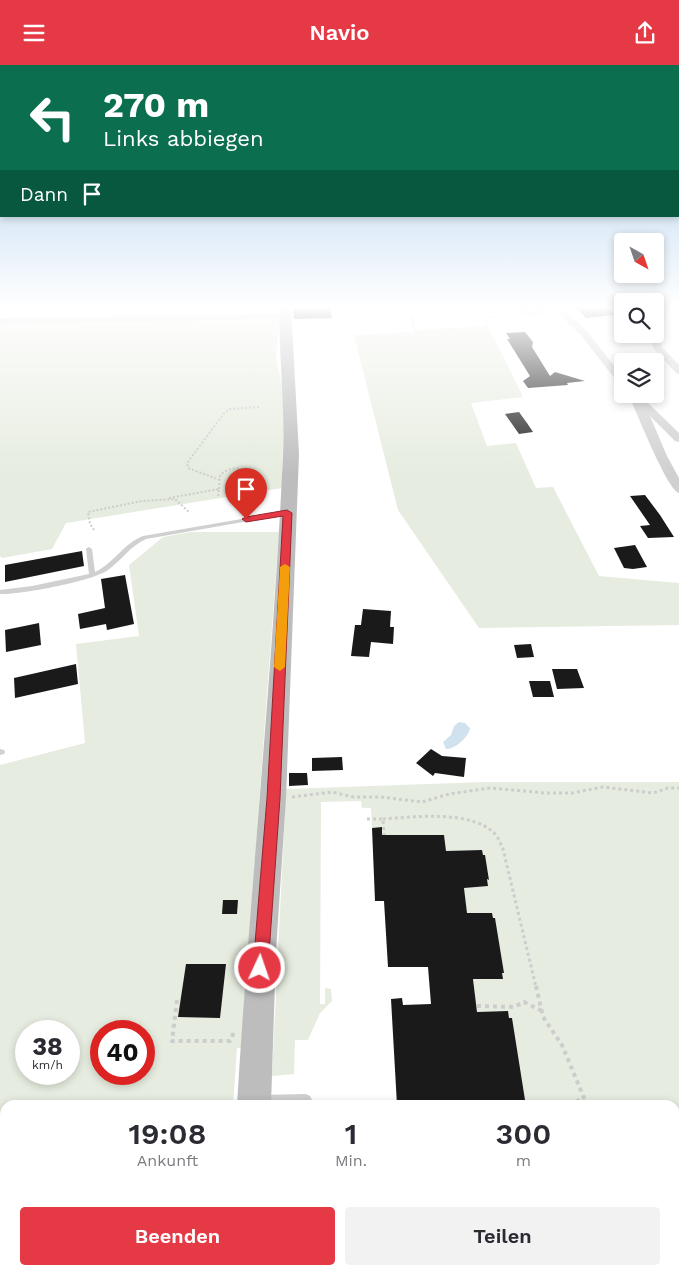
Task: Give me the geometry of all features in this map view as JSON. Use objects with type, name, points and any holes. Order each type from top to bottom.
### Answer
[{"type":"street","points":[[268,1100],[262,941],[273,798],[291,425],[288,362]]},
{"type":"street","points":[[638,403],[657,448],[679,489]]},
{"type":"street","points":[[642,403],[679,439]]},
{"type":"lane","points":[[1,593],[100,573],[132,543],[145,537],[287,513]]},
{"type":"lane","points":[[89,549],[92,575]]},
{"type":"path","points":[[220,480],[192,469],[187,464],[224,412],[230,409],[260,407]]},
{"type":"path","points":[[218,498],[222,473],[239,468],[244,470],[241,488],[244,503]]},
{"type":"path","points":[[94,530],[90,524],[88,512],[219,489]]},
{"type":"path","points":[[162,499],[175,499],[190,513]]},
{"type":"path","points":[[273,798],[332,792],[354,797],[381,797],[410,802],[422,801],[449,793],[484,789],[572,793],[602,787],[645,793],[657,792],[668,788],[679,788]]},
{"type":"path","points":[[367,819],[462,819],[481,823],[498,835],[542,1011],[562,1045],[584,1098],[580,1100]]},
{"type":"path","points":[[383,819],[384,835]]},
{"type":"path","points":[[177,1000],[172,1041],[230,1041]]},
{"type":"path","points":[[477,1006],[514,1007],[519,1002],[524,1001],[542,1011]]},
{"type":"shaded area","points":[[0,362],[277,362],[284,394],[282,488],[66,523],[52,549],[2,558],[0,556]]},
{"type":"shaded area","points":[[361,362],[506,362],[523,397],[471,403],[487,446],[516,443],[536,488],[553,487],[599,576],[679,583],[679,625],[479,628],[398,510]]},
{"type":"shaded area","points":[[191,532],[279,532],[241,1048],[237,1048],[233,1100],[0,1100],[0,765],[85,743],[76,644],[139,636],[129,565],[163,537]]},
{"type":"shaded area","points":[[485,782],[679,782],[679,1100],[522,1100],[512,1018],[509,1018],[508,1011],[477,1012],[473,979],[502,979],[502,973],[504,973],[495,919],[492,913],[467,913],[464,888],[488,885],[487,879],[489,879],[485,855],[483,855],[482,850],[446,851],[444,835],[382,835],[382,827],[372,828],[371,808],[362,808],[361,801],[321,802],[320,1004],[325,1004],[325,988],[331,989],[332,1001],[320,1013],[308,1040],[295,1040],[294,1074],[272,1076],[286,789]]},
{"type":"water","points":[[459,722],[465,723],[470,728],[469,732],[457,745],[446,749],[443,742],[451,735],[454,726]]},
{"type":"building","points":[[522,362],[542,362],[550,376],[555,372],[585,381],[567,383],[568,385],[528,388],[523,381],[530,376]]},
{"type":"building","points":[[519,412],[533,432],[519,434],[505,414]]},
{"type":"building","points":[[645,495],[674,537],[648,538],[640,526],[650,525],[630,496]]},
{"type":"building","points":[[635,545],[647,567],[624,568],[614,548]]},
{"type":"building","points":[[82,551],[84,566],[5,582],[5,565]]},
{"type":"building","points":[[125,575],[134,624],[107,630],[106,624],[80,629],[78,614],[105,608],[101,579]]},
{"type":"building","points":[[363,609],[391,611],[390,627],[394,627],[393,644],[371,642],[369,657],[351,656],[355,625],[361,625]]},
{"type":"building","points":[[39,623],[41,645],[6,652],[5,630]]},
{"type":"building","points":[[531,644],[534,657],[517,658],[514,645]]},
{"type":"building","points":[[76,664],[78,684],[15,698],[14,678]]},
{"type":"building","points":[[552,669],[577,669],[584,688],[557,689]]},
{"type":"building","points":[[529,681],[550,681],[554,697],[533,697]]},
{"type":"building","points":[[431,749],[442,756],[466,758],[464,777],[435,773],[433,776],[416,763]]},
{"type":"building","points":[[342,757],[343,770],[312,771],[312,758]]},
{"type":"building","points":[[289,773],[307,773],[308,785],[289,786]]},
{"type":"building","points":[[382,827],[382,835],[444,835],[446,851],[482,850],[483,855],[485,855],[489,880],[487,879],[488,886],[464,888],[467,913],[492,913],[493,918],[495,918],[504,973],[502,973],[503,979],[473,979],[477,1012],[508,1011],[509,1018],[512,1018],[525,1100],[397,1100],[391,999],[402,998],[403,1005],[431,1004],[428,967],[388,967],[384,901],[375,901],[372,828]]},
{"type":"building","points":[[223,900],[238,900],[237,914],[222,914]]},
{"type":"building","points":[[186,964],[226,964],[220,1018],[178,1017]]},
{"type":"slow traffic","points":[[280,667],[285,567]]},
{"type":"route","points":[[246,519],[287,513],[273,798],[260,968]]}]
